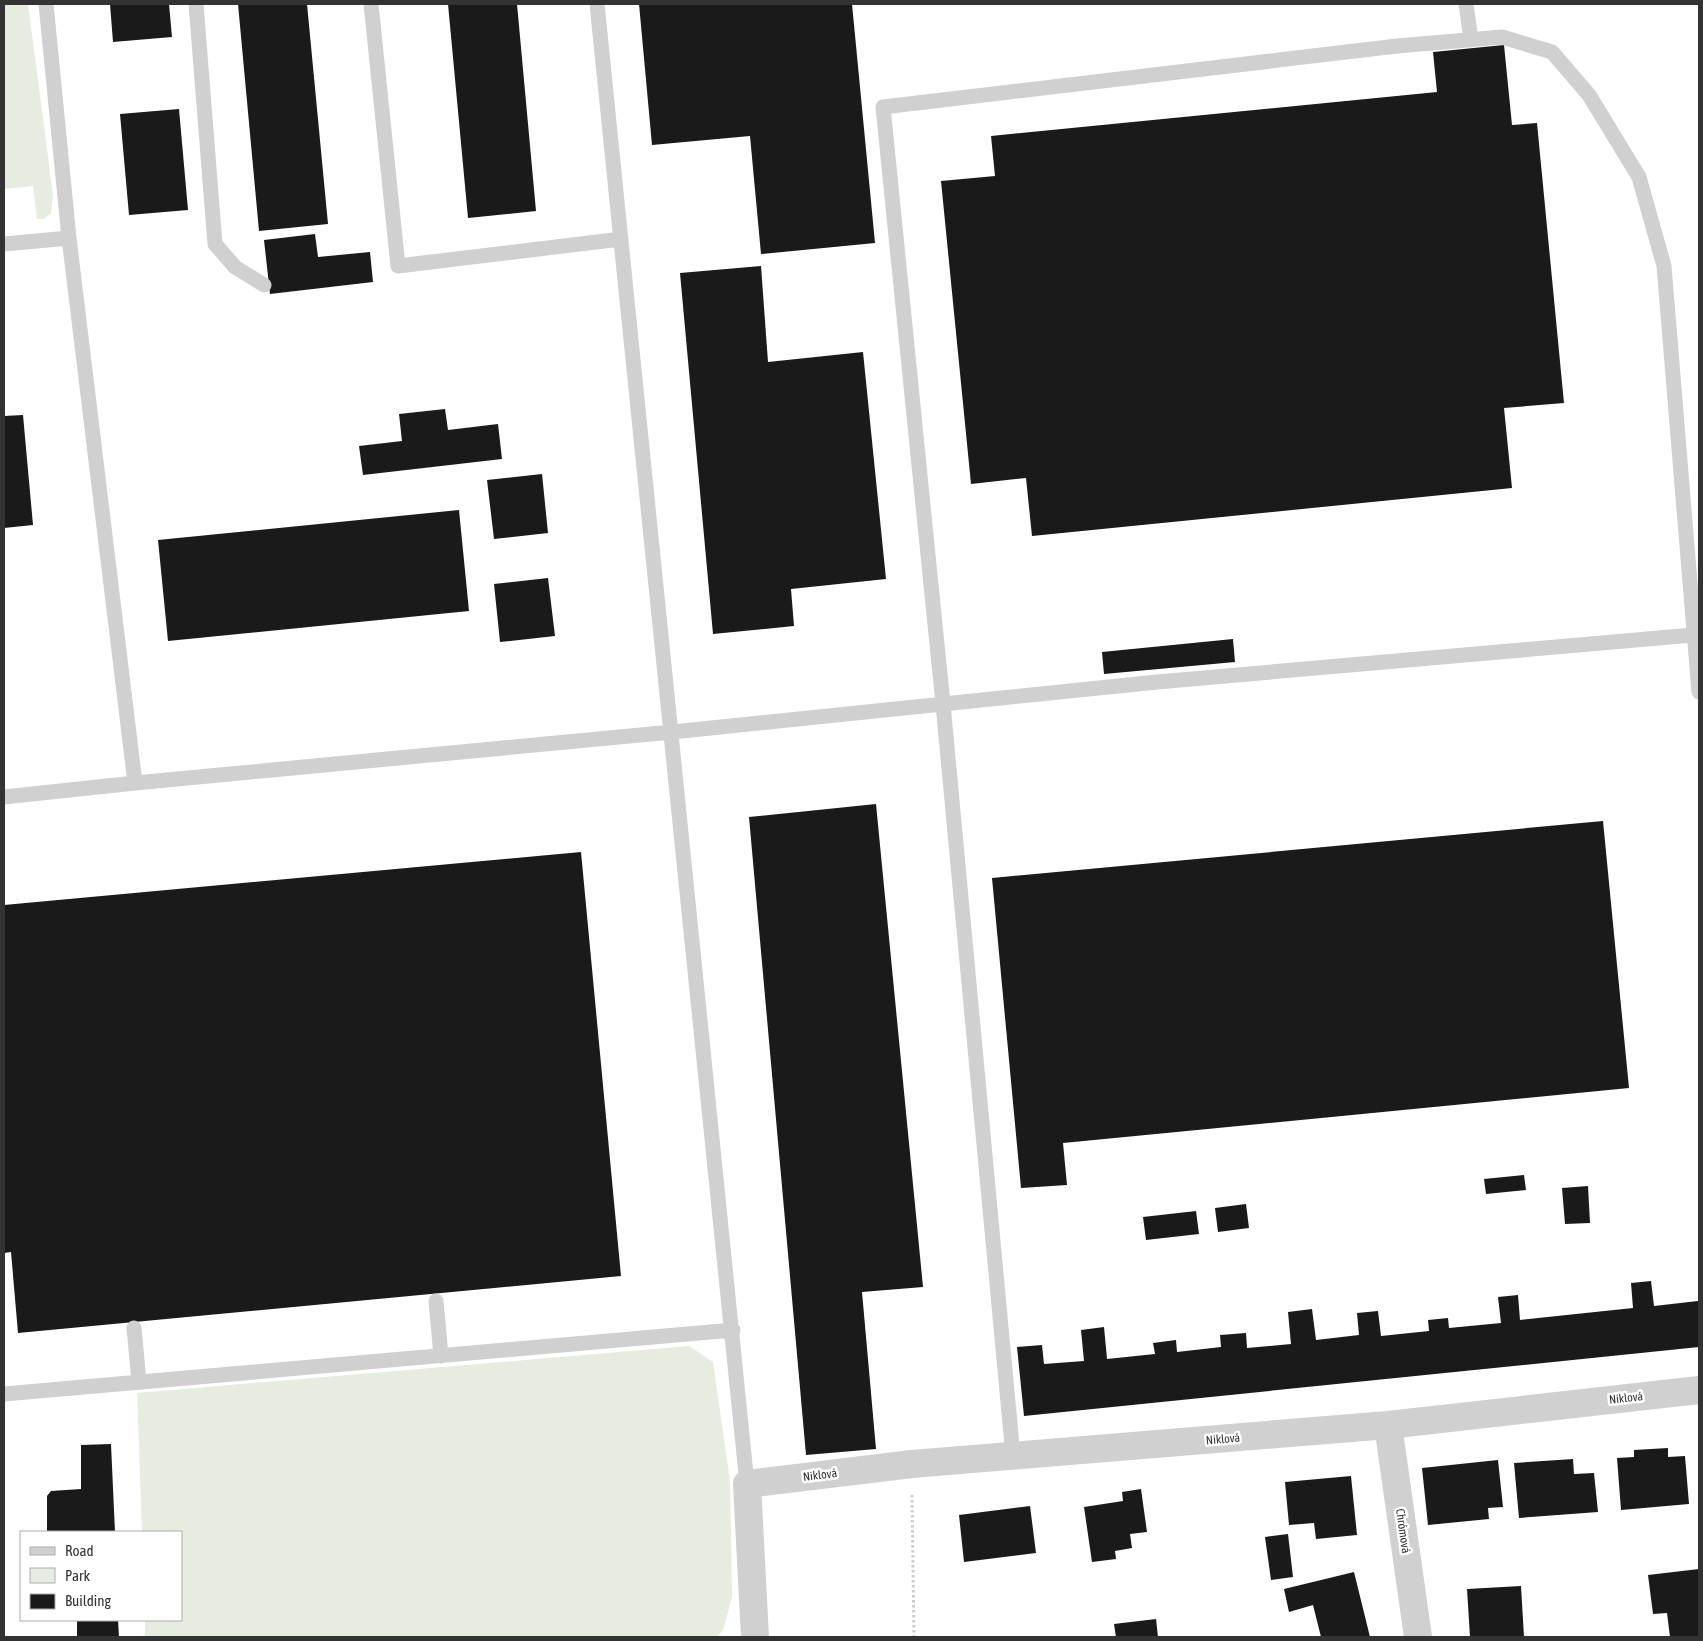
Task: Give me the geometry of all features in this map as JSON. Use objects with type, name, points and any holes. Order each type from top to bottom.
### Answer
[{"type":"street","name":"Niklová","points":[[747,1484],[912,1464],[1388,1425],[1699,1390]]},
{"type":"street","name":"Chrómová","points":[[1388,1425],[1418,1637]]},
{"type":"street","points":[[747,1484],[755,1637]]},
{"type":"lane","points":[[46,4],[70,238],[135,783]]},
{"type":"lane","points":[[196,4],[216,244],[235,267],[264,285]]},
{"type":"lane","points":[[371,4],[398,266],[621,239]]},
{"type":"lane","points":[[597,4],[733,1330],[747,1484]]},
{"type":"lane","points":[[1466,4],[1471,40]]},
{"type":"lane","points":[[1013,1456],[943,704],[883,107],[1387,47],[1502,37],[1552,52],[1590,95],[1639,177],[1664,266],[1699,692]]},
{"type":"lane","points":[[4,244],[70,238]]},
{"type":"lane","points":[[4,797],[672,732],[1158,682],[1693,635]]},
{"type":"lane","points":[[436,1301],[441,1356]]},
{"type":"lane","points":[[134,1328],[139,1382]]},
{"type":"lane","points":[[4,1394],[733,1330]]},
{"type":"path","points":[[912,1464],[914,1637]]},
{"type":"green space","points":[[4,4],[28,4],[53,195],[51,213],[44,219],[37,219],[33,186],[4,189]]},
{"type":"green space","points":[[689,1346],[713,1362],[730,1481],[732,1597],[723,1630],[717,1637],[145,1637],[145,1621],[182,1621],[182,1531],[142,1531],[137,1393]]},
{"type":"building","points":[[110,4],[169,4],[172,37],[113,42]]},
{"type":"building","points":[[238,4],[307,4],[328,224],[259,231]]},
{"type":"building","points":[[448,4],[517,4],[536,211],[468,218]]},
{"type":"building","points":[[639,4],[852,4],[875,243],[761,254],[750,136],[652,145]]},
{"type":"building","points":[[1504,45],[1512,125],[1537,123],[1564,403],[1504,408],[1512,488],[1032,536],[1026,478],[971,484],[941,181],[995,176],[991,136],[1437,92],[1433,52]]},
{"type":"building","points":[[179,109],[188,210],[129,215],[120,114]]},
{"type":"building","points":[[315,234],[318,257],[370,252],[373,282],[270,294],[264,240]]},
{"type":"building","points":[[761,266],[768,362],[863,352],[886,579],[791,589],[794,626],[713,634],[680,273]]},
{"type":"building","points":[[445,409],[448,430],[498,424],[502,459],[363,475],[359,446],[402,441],[399,414]]},
{"type":"building","points":[[23,415],[33,525],[4,528],[4,416]]},
{"type":"building","points":[[542,474],[548,533],[494,539],[487,480]]},
{"type":"building","points":[[459,510],[469,611],[168,641],[158,540]]},
{"type":"building","points":[[548,578],[555,636],[500,642],[494,584]]},
{"type":"building","points":[[1233,639],[1235,662],[1104,674],[1102,652]]},
{"type":"building","points":[[876,804],[923,1287],[862,1292],[876,1449],[806,1455],[749,817]]},
{"type":"building","points":[[1603,821],[1629,1088],[1063,1143],[1067,1185],[1021,1188],[992,878]]},
{"type":"building","points":[[581,852],[621,1276],[18,1333],[11,1252],[4,1253],[4,905]]},
{"type":"building","points":[[1524,1175],[1526,1190],[1486,1194],[1484,1179]]},
{"type":"building","points":[[1588,1186],[1590,1223],[1565,1224],[1562,1188]]},
{"type":"building","points":[[1246,1204],[1249,1228],[1218,1232],[1215,1208]]},
{"type":"building","points":[[1196,1211],[1199,1234],[1146,1240],[1143,1217]]},
{"type":"building","points":[[1651,1281],[1654,1306],[1698,1301],[1699,1347],[1024,1416],[1017,1347],[1042,1345],[1044,1364],[1084,1361],[1081,1330],[1104,1327],[1107,1359],[1155,1354],[1153,1343],[1176,1340],[1177,1352],[1221,1347],[1220,1335],[1246,1333],[1247,1348],[1291,1344],[1288,1312],[1312,1309],[1316,1340],[1359,1335],[1357,1313],[1378,1311],[1381,1336],[1429,1331],[1428,1320],[1448,1318],[1449,1328],[1501,1323],[1498,1297],[1518,1295],[1520,1320],[1633,1308],[1631,1283]]},
{"type":"building","points":[[111,1444],[115,1531],[47,1531],[47,1496],[51,1491],[81,1489],[81,1445]]},
{"type":"building","points":[[1668,1448],[1668,1457],[1685,1456],[1689,1504],[1621,1510],[1617,1458],[1634,1457],[1634,1450]]},
{"type":"building","points":[[1573,1459],[1574,1474],[1594,1473],[1598,1512],[1519,1518],[1514,1463]]},
{"type":"building","points":[[1498,1460],[1503,1507],[1488,1508],[1489,1519],[1428,1525],[1422,1468]]},
{"type":"building","points":[[1351,1476],[1357,1535],[1316,1539],[1314,1523],[1289,1525],[1285,1482]]},
{"type":"building","points":[[1141,1489],[1147,1532],[1130,1534],[1132,1548],[1115,1551],[1116,1559],[1092,1562],[1084,1507],[1123,1501],[1122,1492]]},
{"type":"building","points":[[1030,1506],[1036,1553],[964,1562],[959,1515]]},
{"type":"building","points":[[1288,1534],[1293,1577],[1271,1580],[1265,1537]]},
{"type":"building","points":[[1699,1569],[1699,1636],[1670,1637],[1667,1613],[1653,1614],[1648,1575]]},
{"type":"building","points":[[1354,1572],[1370,1637],[1321,1637],[1313,1605],[1289,1612],[1284,1589]]},
{"type":"building","points":[[1521,1586],[1524,1637],[1470,1637],[1467,1589]]},
{"type":"building","points":[[1156,1619],[1158,1637],[1116,1637],[1114,1624]]},
{"type":"building","points":[[77,1621],[118,1621],[119,1637],[77,1637]]}]
